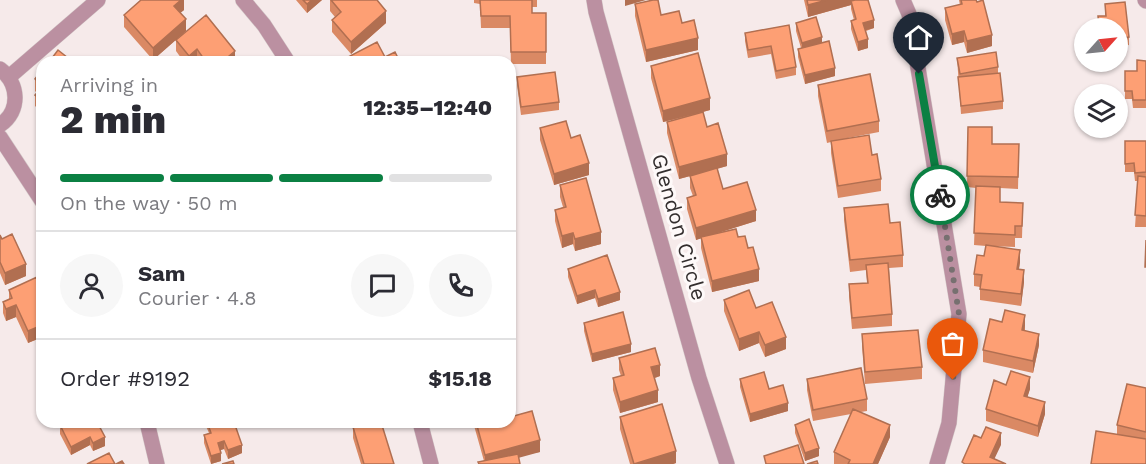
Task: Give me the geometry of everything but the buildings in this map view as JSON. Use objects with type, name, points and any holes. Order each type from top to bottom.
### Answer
[{"type":"street","points":[[0,125],[10,116],[16,96],[5,73],[98,0]]},
{"type":"street","points":[[243,0],[264,25],[284,56]]},
{"type":"street","name":"Glendon Circle","points":[[594,0],[696,366],[727,464]]},
{"type":"street","points":[[903,0],[909,14],[959,314],[949,423],[937,464]]},
{"type":"street","points":[[0,137],[36,192]]},
{"type":"street","points":[[148,428],[157,464]]},
{"type":"street","points":[[422,428],[431,464]]},
{"type":"way so far","points":[[940,195],[959,314],[953,380]]},
{"type":"route","points":[[919,74],[940,195]]}]
